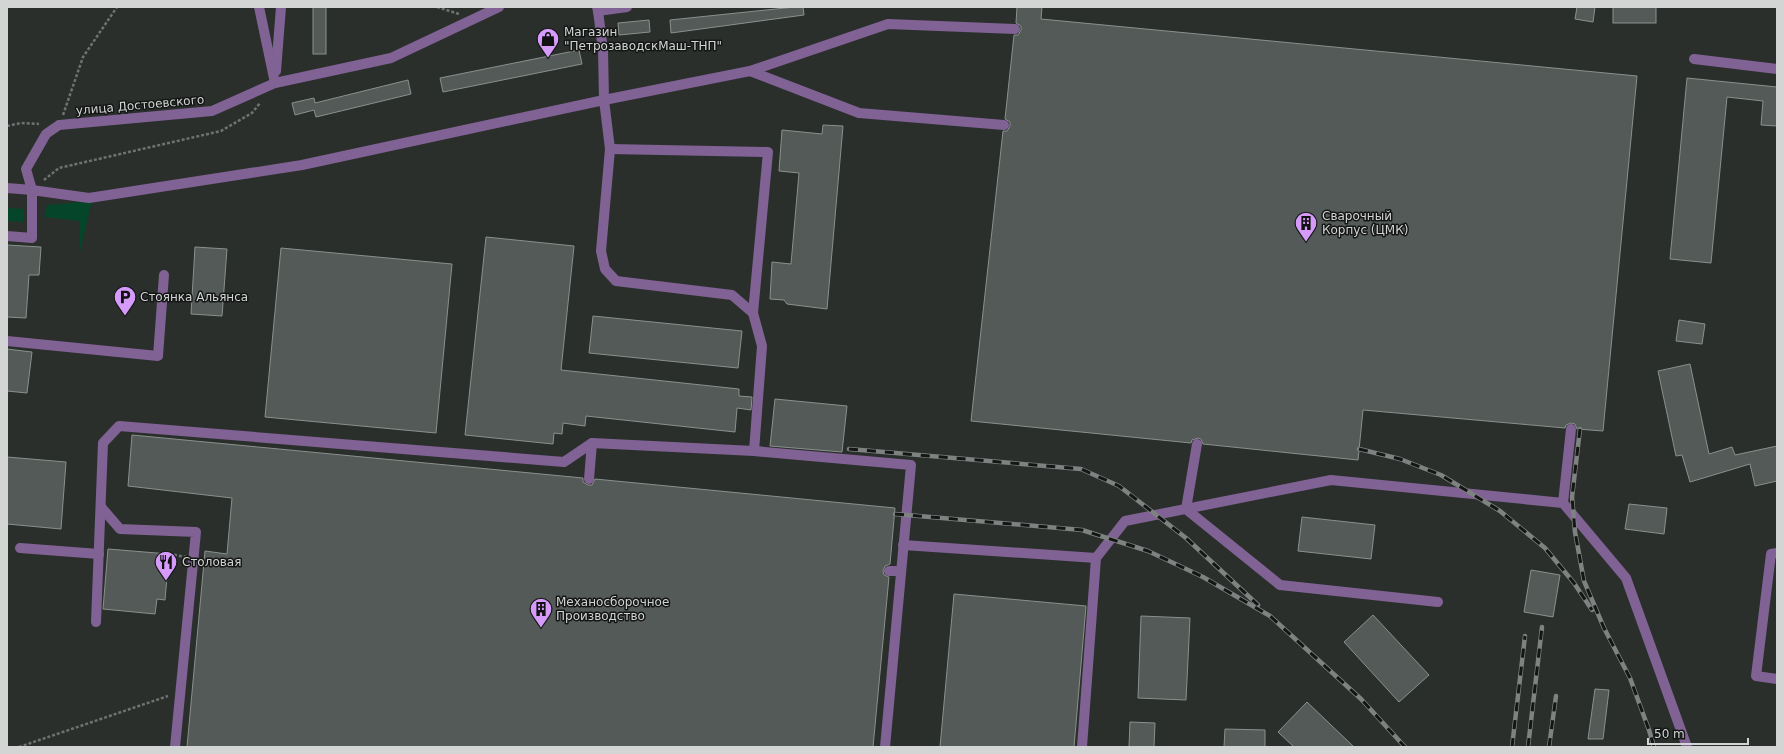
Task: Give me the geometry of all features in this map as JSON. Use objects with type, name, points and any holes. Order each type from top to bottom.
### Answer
[{"type":"street","points":[[259,7],[275,83]]},
{"type":"street","points":[[275,83],[281,7]]},
{"type":"street","name":"улица Достоевского","points":[[59,126],[212,111],[275,83],[391,58],[499,7]]},
{"type":"street","points":[[627,7],[597,9],[603,50],[604,100],[610,149],[601,251],[605,269],[616,281],[732,295],[753,313]]},
{"type":"street","points":[[7,188],[89,198],[295,166],[604,100],[750,71],[888,24],[1014,29]]},
{"type":"street","points":[[1694,59],[1777,69]]},
{"type":"street","points":[[750,71],[859,113],[1004,125]]},
{"type":"street","points":[[7,236],[32,238],[32,190],[26,168],[46,134],[59,126]]},
{"type":"street","points":[[610,149],[768,152],[753,313],[762,346],[754,451]]},
{"type":"street","points":[[7,341],[158,356],[164,275]]},
{"type":"street","points":[[96,622],[103,443],[119,426],[564,462],[592,443],[754,451],[911,465],[885,747]]},
{"type":"street","points":[[1563,503],[1571,429]]},
{"type":"street","points":[[589,479],[592,443]]},
{"type":"street","points":[[1186,509],[1197,444]]},
{"type":"street","points":[[1082,747],[1096,558],[1125,521],[1331,480],[1563,503],[1626,578],[1687,747]]},
{"type":"street","points":[[101,508],[120,529],[196,532],[175,747]]},
{"type":"street","points":[[1186,509],[1280,586],[1438,602]]},
{"type":"street","points":[[903,545],[1096,558]]},
{"type":"street","points":[[20,548],[99,554]]},
{"type":"street","points":[[1777,553],[1771,554],[1756,676],[1777,679]]},
{"type":"street","points":[[889,571],[901,571]]},
{"type":"path","points":[[7,126],[21,124],[59,126],[83,57],[117,7]]},
{"type":"path","points":[[32,190],[59,168],[221,131],[252,112],[261,101]]},
{"type":"path","points":[[169,554],[204,560]]},
{"type":"path","points":[[19,747],[180,692]]},
{"type":"green space","points":[[92,201],[80,251],[80,221],[44,217],[47,205]]},
{"type":"green space","points":[[7,208],[24,209],[23,222],[7,221]]},
{"type":"building","points":[[313,7],[326,7],[326,54],[313,54]]},
{"type":"building","points":[[803,7],[804,15],[671,33],[670,20]]},
{"type":"building","name":"Сварочный Корпус (ЦМК)","points":[[1017,7],[1042,7],[1041,19],[1637,76],[1603,431],[1577,429],[1575,424],[1571,423],[1566,425],[1565,428],[1363,410],[1358,460],[1203,444],[1201,439],[1198,438],[1192,440],[1191,443],[971,421],[1003,131],[1007,131],[1010,126],[1010,122],[1005,119],[1014,35],[1018,35],[1021,30],[1021,26],[1016,23]]},
{"type":"building","points":[[1577,7],[1595,7],[1593,22],[1575,19]]},
{"type":"building","points":[[1613,7],[1656,7],[1656,23],[1613,23]]},
{"type":"building","points":[[649,20],[650,32],[619,35],[618,23]]},
{"type":"building","points":[[579,50],[582,64],[443,92],[440,78]]},
{"type":"building","points":[[1687,78],[1777,87],[1777,126],[1761,125],[1763,101],[1727,97],[1711,263],[1670,259]]},
{"type":"building","points":[[408,80],[411,94],[316,117],[314,110],[295,115],[292,103],[314,98],[315,103]]},
{"type":"building","points":[[823,125],[843,126],[827,309],[787,304],[784,300],[770,299],[772,262],[791,264],[799,173],[779,171],[782,130],[822,134]]},
{"type":"building","points":[[486,237],[574,246],[561,370],[739,389],[739,396],[752,397],[751,410],[737,408],[735,432],[586,416],[585,426],[563,423],[562,434],[554,433],[553,444],[465,435]]},
{"type":"building","points":[[7,245],[41,247],[39,275],[29,275],[26,318],[7,317]]},
{"type":"building","points":[[195,247],[227,249],[222,316],[191,314]]},
{"type":"building","points":[[281,248],[452,264],[436,433],[265,417]]},
{"type":"building","points":[[593,316],[742,331],[738,368],[589,353]]},
{"type":"building","points":[[1679,320],[1705,324],[1702,344],[1676,341]]},
{"type":"building","points":[[7,349],[32,352],[27,393],[7,391]]},
{"type":"building","points":[[1690,364],[1709,454],[1732,447],[1735,455],[1777,446],[1777,481],[1755,486],[1750,464],[1690,482],[1682,455],[1676,456],[1658,371]]},
{"type":"building","points":[[775,399],[847,406],[842,452],[770,446]]},
{"type":"building","name":"Механосборочное Производство","points":[[132,435],[583,478],[583,482],[588,485],[592,485],[595,479],[895,508],[890,564],[885,566],[883,571],[884,575],[889,577],[873,747],[187,747],[205,551],[227,554],[232,498],[128,486]]},
{"type":"building","points":[[7,457],[66,462],[61,529],[7,524]]},
{"type":"building","points":[[1629,504],[1667,508],[1664,534],[1625,529]]},
{"type":"building","points":[[1302,517],[1375,525],[1371,559],[1298,551]]},
{"type":"building","points":[[108,549],[169,554],[165,600],[157,599],[155,614],[103,609]]},
{"type":"building","points":[[1531,570],[1560,575],[1553,617],[1524,612]]},
{"type":"building","points":[[954,594],[1086,606],[1074,747],[940,747]]},
{"type":"building","points":[[1373,615],[1429,675],[1399,702],[1344,642]]},
{"type":"building","points":[[1141,616],[1190,618],[1186,700],[1138,698]]},
{"type":"building","points":[[1595,689],[1609,690],[1603,739],[1588,739]]},
{"type":"building","points":[[1307,702],[1354,747],[1294,747],[1278,732]]},
{"type":"building","points":[[1130,722],[1155,723],[1154,747],[1129,747]]},
{"type":"building","points":[[1225,729],[1265,730],[1265,747],[1224,747]]},
{"type":"railway","points":[[1580,429],[1572,497],[1575,532],[1584,581],[1604,628],[1630,678],[1654,747]]},
{"type":"railway","points":[[849,449],[1081,469],[1119,486],[1186,538],[1258,605]]},
{"type":"railway","points":[[1359,449],[1400,459],[1441,475],[1500,511],[1545,548],[1574,583],[1592,610]]},
{"type":"railway","points":[[895,514],[1082,530],[1148,551],[1203,577],[1270,616],[1361,699],[1405,747]]},
{"type":"railway","points":[[1528,747],[1542,627]]},
{"type":"railway","points":[[1512,747],[1525,636]]},
{"type":"railway","points":[[1549,747],[1556,696]]},
{"type":"place","name":"Магазин \"ПетрозаводскМаш-ТНП\"","points":[[548,58]]},
{"type":"place","name":"Сварочный Корпус (ЦМК)","points":[[1306,242]]},
{"type":"place","name":"Стоянка Альянса","points":[[125,316]]},
{"type":"place","name":"Столовая","points":[[166,582]]},
{"type":"place","name":"Механосборочное Производство","points":[[541,628]]}]
